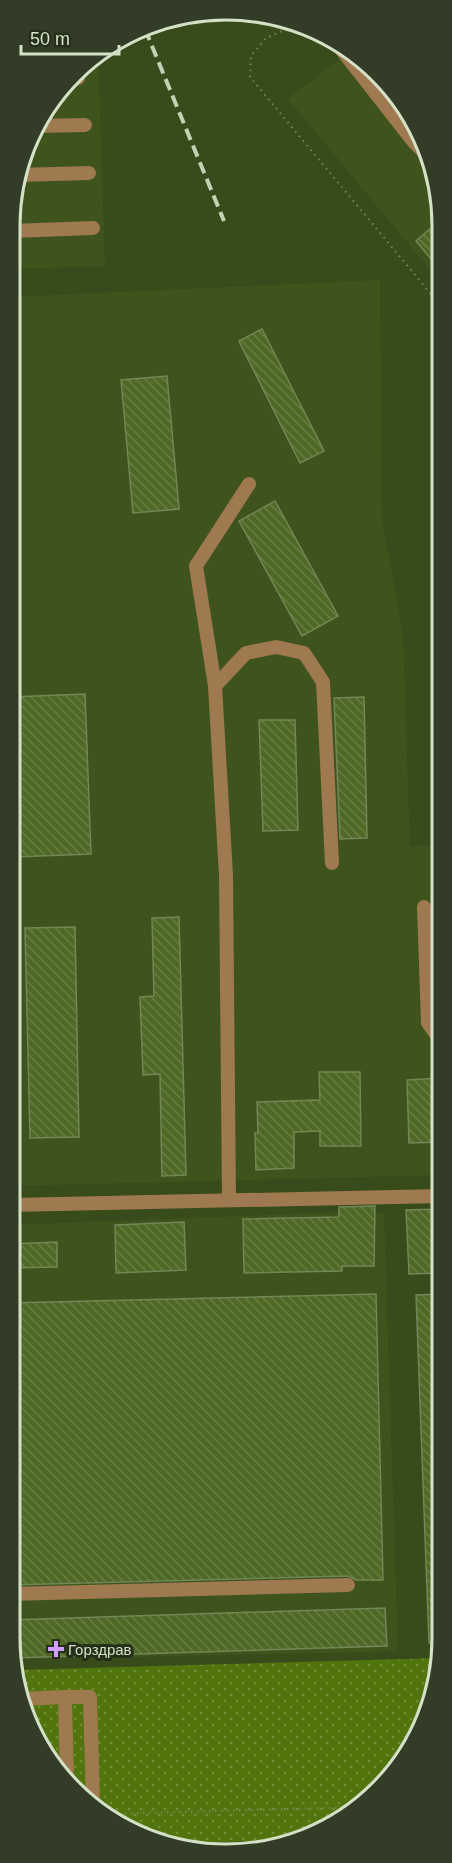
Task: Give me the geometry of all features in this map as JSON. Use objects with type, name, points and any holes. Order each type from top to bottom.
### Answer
[{"type":"lane","points":[[350,61],[415,143]]},
{"type":"lane","points":[[46,126],[85,125]]},
{"type":"lane","points":[[26,176],[89,173]]},
{"type":"lane","points":[[20,231],[93,228]]},
{"type":"lane","points":[[229,1200],[226,875],[214,686],[196,566],[249,484]]},
{"type":"lane","points":[[214,686],[246,653],[276,647],[304,653],[323,682],[332,863]]},
{"type":"lane","points":[[424,908],[428,1023],[432,1029]]},
{"type":"lane","points":[[20,1204],[432,1196]]},
{"type":"lane","points":[[20,1594],[348,1586]]},
{"type":"lane","points":[[30,1699],[90,1697],[93,1794]]},
{"type":"lane","points":[[65,1698],[66,1767]]},
{"type":"path","points":[[286,29],[266,38],[250,56],[250,77],[432,295]]},
{"type":"path","points":[[119,1814],[342,1807]]},
{"type":"shaded area","points":[[343,56],[381,90],[398,111],[411,135],[425,173],[431,199],[432,272],[288,99]]},
{"type":"shaded area","points":[[98,63],[105,266],[20,269],[21,199],[30,160],[47,123],[62,100]]},
{"type":"shaded area","points":[[380,280],[382,519],[403,634],[410,846],[432,846],[432,1175],[20,1186],[20,297]]},
{"type":"shaded area","points":[[345,1212],[384,1213],[398,1651],[21,1660],[20,1225]]},
{"type":"shaded area","points":[[431,1658],[422,1703],[405,1740],[381,1773],[352,1801],[305,1828],[266,1840],[209,1843],[186,1840],[147,1828],[111,1809],[80,1783],[47,1740],[35,1716],[22,1670]]},
{"type":"building","points":[[432,227],[432,260],[416,241]]},
{"type":"building","points":[[262,329],[324,451],[300,463],[239,341]]},
{"type":"building","points":[[167,376],[179,509],[133,513],[121,380]]},
{"type":"building","points":[[275,501],[338,616],[302,636],[239,521]]},
{"type":"building","points":[[85,694],[91,854],[20,857],[20,697]]},
{"type":"building","points":[[364,697],[367,838],[340,839],[334,698]]},
{"type":"building","points":[[259,720],[295,720],[298,830],[263,831]]},
{"type":"building","points":[[179,917],[186,1175],[162,1176],[160,1074],[143,1075],[140,997],[154,996],[152,918]]},
{"type":"building","points":[[75,927],[79,1137],[30,1138],[25,928]]},
{"type":"building","points":[[319,1072],[360,1072],[361,1146],[320,1146],[320,1131],[294,1132],[294,1168],[256,1170],[257,1102],[320,1100]]},
{"type":"building","points":[[432,1079],[432,1142],[409,1143],[407,1080]]},
{"type":"building","points":[[375,1206],[374,1266],[342,1266],[342,1271],[244,1273],[243,1219],[339,1217],[339,1207]]},
{"type":"building","points":[[432,1209],[432,1273],[409,1274],[406,1210]]},
{"type":"building","points":[[184,1222],[186,1270],[116,1273],[115,1225]]},
{"type":"building","points":[[57,1242],[57,1267],[20,1268],[20,1244]]},
{"type":"building","points":[[376,1294],[383,1580],[356,1580],[348,1576],[20,1585],[20,1303]]},
{"type":"building","points":[[432,1294],[432,1637],[432,1643],[429,1643],[416,1295]]},
{"type":"building","points":[[385,1608],[387,1646],[21,1658],[20,1620]]},
{"type":"railway","points":[[147,35],[224,221]]},
{"type":"place","name":"Горздрав","points":[[56,1649]]}]
